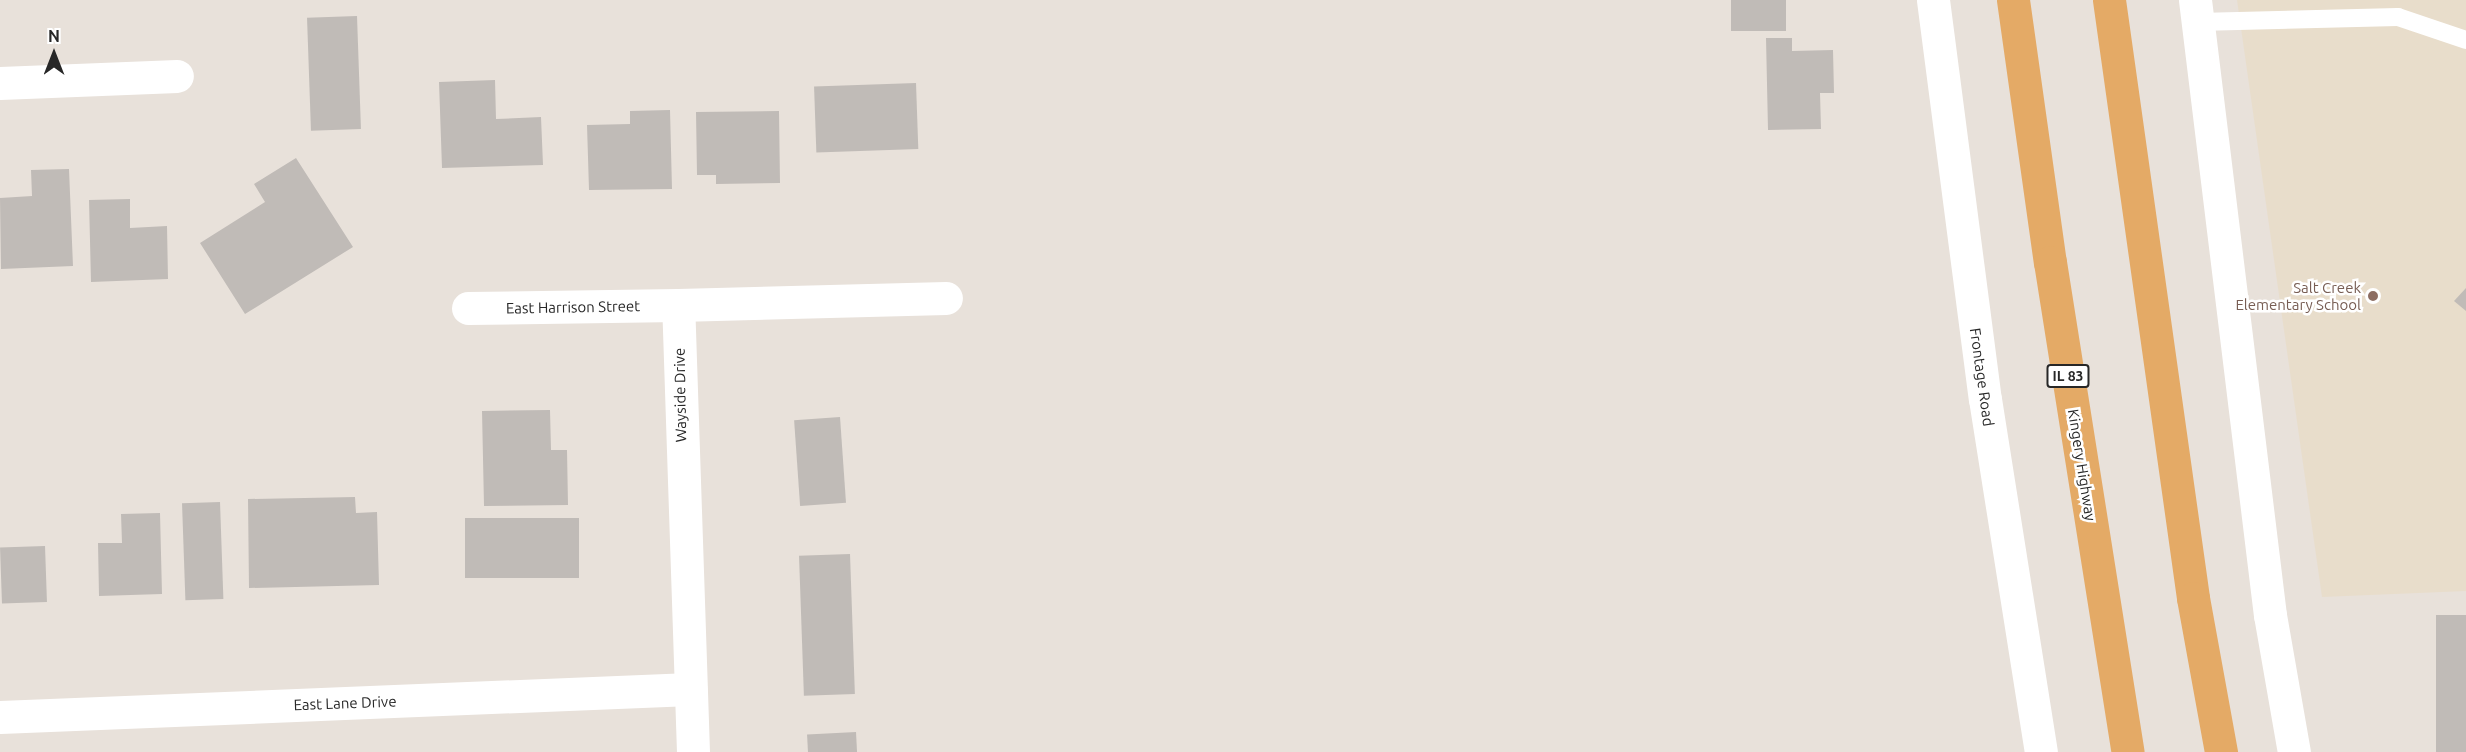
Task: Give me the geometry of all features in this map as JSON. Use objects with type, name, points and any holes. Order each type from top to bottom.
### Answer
[{"type":"highway","name":"Kingery Highway","points":[[2013,0],[2050,262],[2128,752]]},
{"type":"highway","points":[[2109,0],[2193,598],[2221,752]]},
{"type":"street","name":"Frontage Road","points":[[1933,0],[1985,399],[2041,752]]},
{"type":"street","points":[[2196,11],[2270,615],[2294,752]]},
{"type":"street","points":[[0,83],[177,76]]},
{"type":"street","points":[[678,305],[946,298]]},
{"type":"street","name":"East Harrison Street","points":[[468,308],[678,305]]},
{"type":"street","name":"Wayside Drive","points":[[678,305],[693,752]]},
{"type":"street","name":"East Lane Drive","points":[[0,717],[690,689]]},
{"type":"lane","points":[[2196,11],[2398,18],[2466,40]]},
{"type":"shaded area","name":"Salt Creek Elementary School","points":[[2237,0],[2466,0],[2466,591],[2322,597]]},
{"type":"building","points":[[1731,0],[1786,0],[1786,31],[1731,31]]},
{"type":"building","points":[[357,16],[361,129],[311,131],[307,18]]},
{"type":"building","points":[[1766,38],[1792,38],[1792,51],[1833,50],[1834,93],[1820,93],[1821,129],[1768,130]]},
{"type":"building","points":[[495,80],[496,119],[541,117],[543,165],[442,168],[439,82]]},
{"type":"building","points":[[916,83],[918,149],[816,153],[814,87]]},
{"type":"building","points":[[670,110],[672,189],[589,190],[587,125],[630,124],[630,111]]},
{"type":"building","points":[[779,111],[780,183],[716,184],[716,175],[697,175],[696,112]]},
{"type":"building","points":[[296,158],[353,247],[245,314],[200,243],[265,202],[254,184]]},
{"type":"building","points":[[69,169],[73,266],[1,269],[0,198],[32,196],[31,170]]},
{"type":"building","points":[[130,199],[130,228],[167,226],[168,279],[91,282],[89,200]]},
{"type":"building","points":[[2466,288],[2466,311],[2454,301]]},
{"type":"building","points":[[550,410],[551,450],[567,450],[568,505],[484,506],[482,411]]},
{"type":"building","points":[[840,417],[846,503],[800,506],[794,420]]},
{"type":"building","points":[[355,497],[356,513],[377,512],[379,585],[249,588],[248,499]]},
{"type":"building","points":[[220,502],[223,599],[185,600],[182,503]]},
{"type":"building","points":[[160,513],[162,594],[99,596],[98,543],[122,543],[121,514]]},
{"type":"building","points":[[465,518],[579,518],[579,578],[465,578]]},
{"type":"building","points":[[45,546],[47,602],[2,604],[0,548]]},
{"type":"building","points":[[850,554],[855,694],[804,696],[799,556]]},
{"type":"building","points":[[2436,615],[2466,615],[2466,752],[2436,752]]},
{"type":"building","points":[[856,732],[857,752],[808,752],[807,735]]},
{"type":"place","name":"Salt Creek Elementary School","points":[[2373,296]]}]
